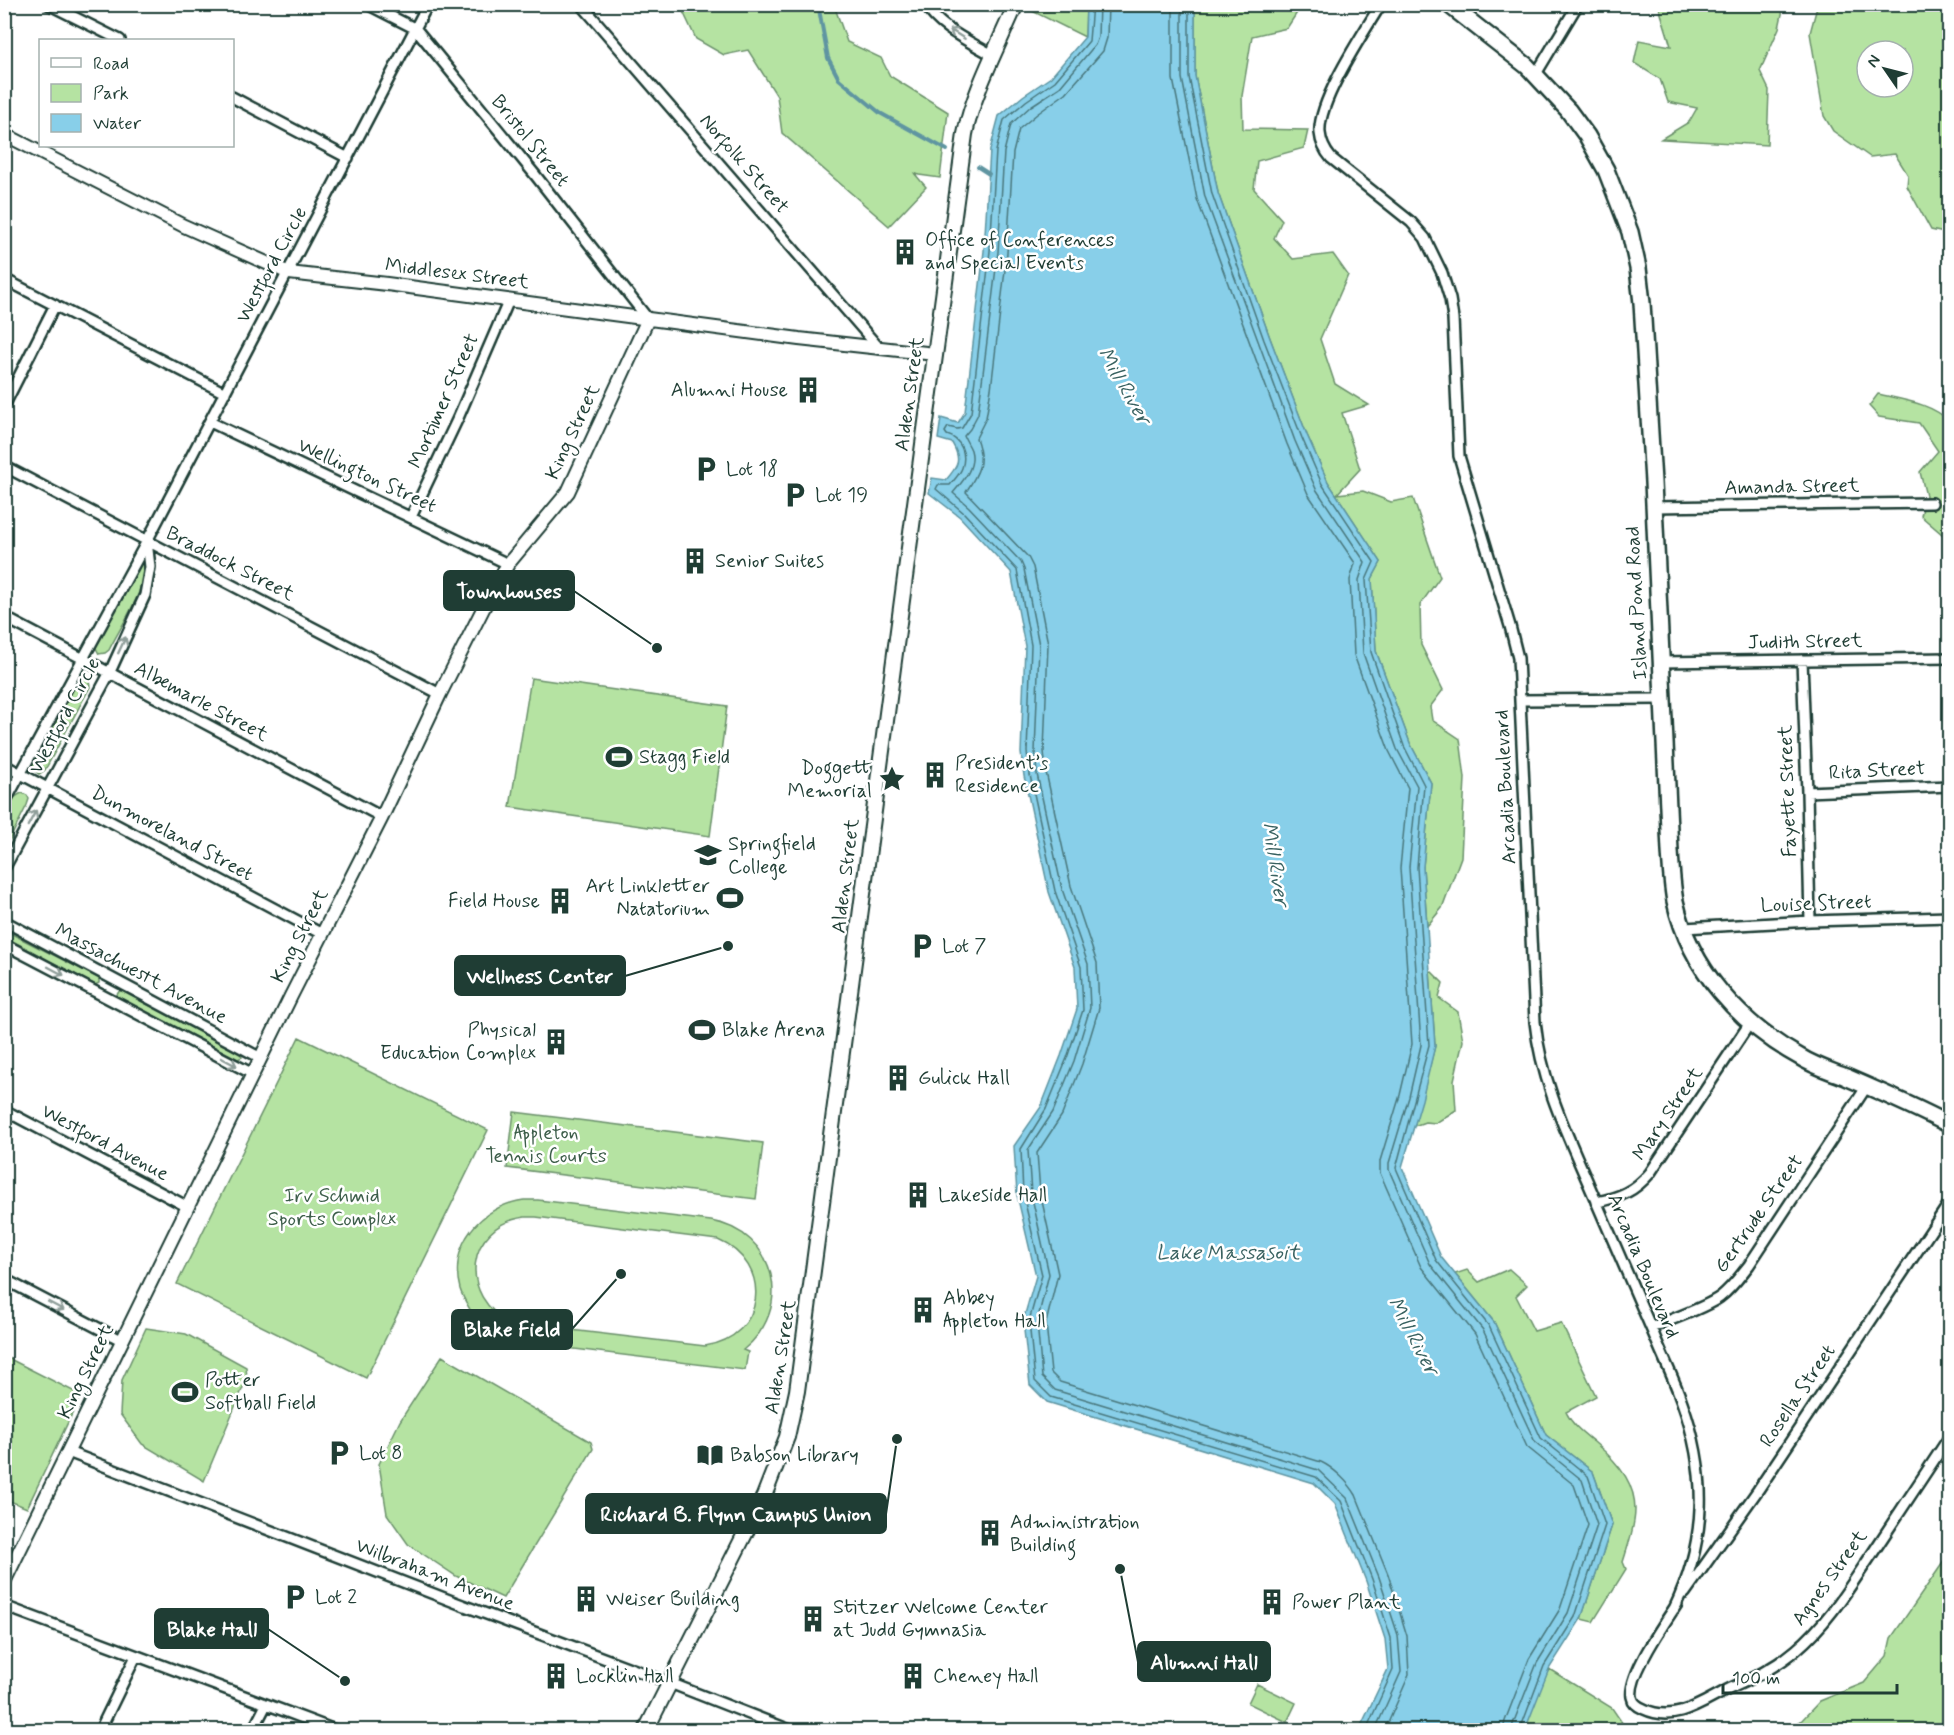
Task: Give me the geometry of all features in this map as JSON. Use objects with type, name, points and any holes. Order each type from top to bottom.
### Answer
[{"type":"main road","name":"Alden Street","points":[[646,1731],[768,1486],[787,1437],[797,1391],[967,128],[979,92],[1016,4]]},
{"type":"main road","name":"Island Pond Road","points":[[1448,4],[1536,74],[1568,110],[1594,148],[1612,181],[1630,232],[1638,268],[1642,303],[1673,885],[1684,928],[1710,978],[1750,1023],[1801,1058],[1950,1125]]},
{"type":"street","points":[[48,4],[118,39]]},
{"type":"street","name":"Bristol Street","points":[[368,4],[416,29],[536,176],[648,319]]},
{"type":"street","name":"Westford Circle","points":[[4,804],[147,541],[428,4]]},
{"type":"street","name":"Norfolk Street","points":[[581,4],[879,348]]},
{"type":"street","points":[[925,4],[939,22],[994,56]]},
{"type":"street","name":"Arcadia Boulevard","points":[[1381,4],[1331,93],[1321,120],[1321,139],[1331,158],[1418,230],[1430,247],[1450,298],[1453,318],[1459,456],[1515,643],[1519,669],[1537,1044],[1560,1118],[1682,1400],[1694,1442],[1701,1482],[1700,1524],[1695,1551],[1687,1580],[1674,1609]]},
{"type":"street","points":[[1536,74],[1578,4]]},
{"type":"street","points":[[234,98],[348,158]]},
{"type":"street","name":"Middlesex Street","points":[[4,134],[184,226],[289,273],[935,354]]},
{"type":"street","points":[[4,279],[225,393]]},
{"type":"street","name":"Mortimer Street","points":[[411,517],[458,418],[509,300]]},
{"type":"street","points":[[4,406],[55,305]]},
{"type":"street","name":"King Street","points":[[4,1582],[491,593],[508,564],[568,492],[648,319]]},
{"type":"street","name":"Wellington Street","points":[[210,422],[508,564]]},
{"type":"street","name":"Braddock Street","points":[[4,466],[440,694]]},
{"type":"street","name":"Amanda Street","points":[[1654,507],[1932,503]]},
{"type":"street","name":"Westford Circle","points":[[4,869],[109,674],[146,595],[150,567],[147,541]]},
{"type":"street","name":"Albemarle Street","points":[[4,617],[382,817]]},
{"type":"street","name":"Judith Street","points":[[1660,662],[1950,658]]},
{"type":"street","name":"Fayette Street","points":[[1802,660],[1810,921]]},
{"type":"street","points":[[1521,700],[1662,699]]},
{"type":"street","name":"Dunmoreland Street","points":[[4,765],[322,934]]},
{"type":"street","name":"Rita Street","points":[[1807,792],[1950,786]]},
{"type":"street","name":"Louise Street","points":[[1684,928],[1950,917]]},
{"type":"street","name":"Massachuestt Avenue","points":[[4,921],[261,1058]]},
{"type":"street","points":[[4,944],[253,1074]]},
{"type":"street","points":[[103,995],[112,978]]},
{"type":"street","name":"Mary Street","points":[[1596,1202],[1627,1193],[1639,1185],[1650,1173],[1750,1023]]},
{"type":"street","name":"Gertrude Street","points":[[1651,1328],[1713,1301],[1738,1280],[1867,1086]]},
{"type":"street","name":"Westford Avenue","points":[[4,1110],[188,1207]]},
{"type":"street","name":"Rosella Street","points":[[1674,1609],[1758,1490],[1950,1202]]},
{"type":"street","points":[[4,1279],[123,1341]]},
{"type":"street","name":"Agnes Street","points":[[1674,1609],[1647,1652],[1631,1695],[1635,1704],[1653,1713],[1679,1712],[1707,1702],[1774,1667],[1811,1636],[1827,1620],[1950,1436]]},
{"type":"street","name":"Wilbraham Avenue","points":[[68,1452],[790,1731]]},
{"type":"street","points":[[4,1606],[335,1731]]},
{"type":"street","points":[[100,1731],[136,1656]]},
{"type":"street","points":[[253,1731],[266,1705]]},
{"type":"green space","points":[[1268,4],[1275,8],[1277,5],[1302,5],[1287,28],[1252,36],[1242,96],[1243,129],[1308,130],[1304,148],[1257,161],[1254,189],[1282,220],[1274,238],[1293,259],[1333,254],[1348,275],[1320,339],[1335,384],[1369,405],[1342,413],[1360,469],[1337,494],[1363,491],[1391,502],[1413,498],[1440,577],[1420,605],[1421,645],[1443,690],[1430,707],[1432,720],[1460,739],[1465,778],[1461,857],[1442,908],[1427,926],[1423,867],[1431,783],[1410,743],[1376,651],[1372,579],[1381,562],[1328,482],[1307,435],[1218,193],[1195,76],[1195,5]]},
{"type":"green space","points":[[680,5],[834,5],[847,42],[881,58],[890,76],[948,112],[940,178],[914,173],[926,187],[889,226],[782,133],[777,96],[748,50],[724,55],[696,39]]},
{"type":"green space","points":[[1032,5],[1086,5],[1085,37],[1030,10]]},
{"type":"green space","points":[[1662,5],[1784,5],[1779,28],[1760,71],[1769,90],[1767,145],[1661,139],[1689,122],[1697,108],[1668,102],[1660,79],[1634,63],[1639,40],[1671,46],[1659,7]]},
{"type":"green space","points":[[1816,5],[1949,5],[1949,234],[1931,230],[1907,186],[1908,175],[1895,154],[1870,157],[1833,131],[1824,116],[1810,33]]},
{"type":"green space","points":[[1878,394],[1925,406],[1949,421],[1949,540],[1921,516],[1926,496],[1920,472],[1938,451],[1919,423],[1879,417],[1869,406]]},
{"type":"green space","points":[[143,556],[146,558],[146,569],[139,593],[109,650],[99,654],[94,644]]},
{"type":"green space","points":[[81,677],[89,681],[90,687],[45,770],[39,774],[31,768],[33,762],[76,680]]},
{"type":"green space","name":"Stagg Field","points":[[531,678],[727,706],[710,836],[510,807]]},
{"type":"green space","points":[[22,793],[29,799],[5,849],[4,825],[7,809],[10,802]]},
{"type":"green space","points":[[4,930],[99,978],[99,983],[95,985],[5,937]]},
{"type":"green space","points":[[1430,970],[1443,983],[1439,998],[1458,1012],[1463,1041],[1454,1080],[1456,1110],[1436,1123],[1425,1122],[1414,1126],[1435,1046]]},
{"type":"green space","points":[[120,990],[241,1054],[242,1057],[238,1059],[116,996]]},
{"type":"green space","name":"Irv Schmid Sports Complex","points":[[299,1037],[488,1130],[366,1378],[177,1284]]},
{"type":"green space","name":"Appleton Tennis Courts","points":[[514,1112],[763,1143],[756,1199],[507,1168]]},
{"type":"green space","points":[[524,1200],[538,1200],[711,1221],[733,1228],[751,1240],[763,1256],[771,1274],[773,1294],[769,1314],[759,1333],[743,1350],[748,1352],[745,1370],[468,1336],[471,1318],[475,1318],[460,1289],[459,1257],[471,1230],[494,1210]],"holes":[[[525,1217],[718,1240],[736,1251],[748,1265],[755,1282],[755,1299],[751,1315],[741,1329],[725,1340],[705,1346],[512,1323],[494,1312],[482,1297],[476,1281],[475,1264],[480,1247],[490,1233],[505,1223]]]},
{"type":"green space","points":[[1509,1269],[1527,1285],[1516,1296],[1534,1331],[1561,1323],[1596,1396],[1566,1412],[1578,1428],[1612,1458],[1626,1477],[1634,1497],[1634,1521],[1623,1562],[1626,1569],[1593,1622],[1581,1619],[1612,1525],[1593,1472],[1546,1435],[1494,1322],[1455,1274],[1467,1270],[1479,1282]]},
{"type":"green space","points":[[146,1328],[186,1334],[246,1367],[247,1378],[204,1481],[142,1444],[120,1414],[122,1380]]},
{"type":"green space","points":[[4,1356],[81,1395],[27,1508],[5,1499]]},
{"type":"green space","points":[[442,1356],[591,1442],[593,1449],[503,1598],[456,1576],[408,1544],[387,1514],[379,1464],[400,1421]]},
{"type":"green space","points":[[1949,1554],[1950,1719],[1941,1724],[1942,1730],[1789,1730],[1789,1727],[1801,1721],[1820,1701],[1864,1683],[1887,1656],[1891,1638]]},
{"type":"green space","points":[[1549,1669],[1612,1708],[1627,1730],[1519,1730]]},
{"type":"green space","points":[[1257,1684],[1296,1703],[1287,1722],[1248,1703]]},
{"type":"water","name":"Lake Massasoit","points":[[1086,5],[1195,5],[1195,76],[1218,193],[1307,435],[1328,482],[1381,562],[1372,579],[1376,651],[1410,743],[1431,783],[1423,867],[1435,1046],[1402,1167],[1441,1257],[1494,1322],[1546,1435],[1593,1472],[1612,1525],[1581,1619],[1549,1669],[1525,1730],[1359,1730],[1388,1669],[1385,1639],[1366,1581],[1335,1504],[1314,1483],[1047,1402],[1030,1385],[1023,1321],[1036,1276],[1017,1195],[1014,1146],[1041,1107],[1061,1056],[1077,1009],[1075,967],[1049,892],[1024,776],[1021,753],[1025,646],[1011,572],[960,517],[929,493],[932,478],[946,480],[953,471],[958,458],[952,443],[938,439],[941,418],[958,423],[965,412],[984,251],[990,150],[999,116],[1051,77],[1085,37]]},
{"type":"waterway","points":[[818,4],[828,58],[839,79],[880,113],[947,150]]},
{"type":"waterway","points":[[978,167],[989,174]]},
{"type":"place","name":"Office of Conferences and Special Events","points":[[905,252]]},
{"type":"place","name":"Alumni House","points":[[808,390]]},
{"type":"place","name":"Lot 18","points":[[706,469]]},
{"type":"place","name":"Lot 19","points":[[795,495]]},
{"type":"place","name":"Senior Suites","points":[[695,561]]},
{"type":"place","name":"Townhouses","points":[[657,648]]},
{"type":"place","name":"Stagg Field","points":[[619,757]]},
{"type":"place","name":"President’s Residence","points":[[935,775]]},
{"type":"place","name":"Doggett Memorial","points":[[892,779]]},
{"type":"place","name":"Springfield College","points":[[708,855]]},
{"type":"place","name":"Art Linkletter Natatorium","points":[[730,898]]},
{"type":"place","name":"Field House","points":[[560,901]]},
{"type":"place","name":"Wellness Center","points":[[728,946]]},
{"type":"place","name":"Lot 7","points":[[922,946]]},
{"type":"place","name":"Blake Arena","points":[[702,1030]]},
{"type":"place","name":"Physical Education Complex","points":[[556,1042]]},
{"type":"place","name":"Gulick Hall","points":[[898,1078]]},
{"type":"place","name":"Lakeside Hall","points":[[918,1195]]},
{"type":"place","name":"Blake Field","points":[[621,1274]]},
{"type":"place","name":"Abbey Appleton Hall","points":[[923,1310]]},
{"type":"place","name":"Potter Softball Field","points":[[185,1392]]},
{"type":"place","name":"Richard B. Flynn Campus Union","points":[[897,1439]]},
{"type":"place","name":"Lot 8","points":[[339,1453]]},
{"type":"place","name":"Babson Library","points":[[710,1455]]},
{"type":"place","name":"Administration Building","points":[[990,1533]]},
{"type":"place","name":"Alumni Hall","points":[[1120,1569]]},
{"type":"place","name":"Lot 2","points":[[295,1597]]},
{"type":"place","name":"Weiser Building","points":[[586,1599]]},
{"type":"place","name":"Power Plant","points":[[1272,1602]]},
{"type":"place","name":"Stitzer Welcome Center at Judd Gymnasia","points":[[813,1619]]},
{"type":"place","name":"Locklin Hall","points":[[556,1676]]},
{"type":"place","name":"Cheney Hall","points":[[913,1676]]},
{"type":"place","name":"Blake Hall","points":[[345,1681]]},
{"type":"water label","name":"Mill River","points":[[1124,386]]},
{"type":"water label","name":"Mill River","points":[[1275,864]]},
{"type":"water label","name":"Mill River","points":[[1413,1336]]}]
